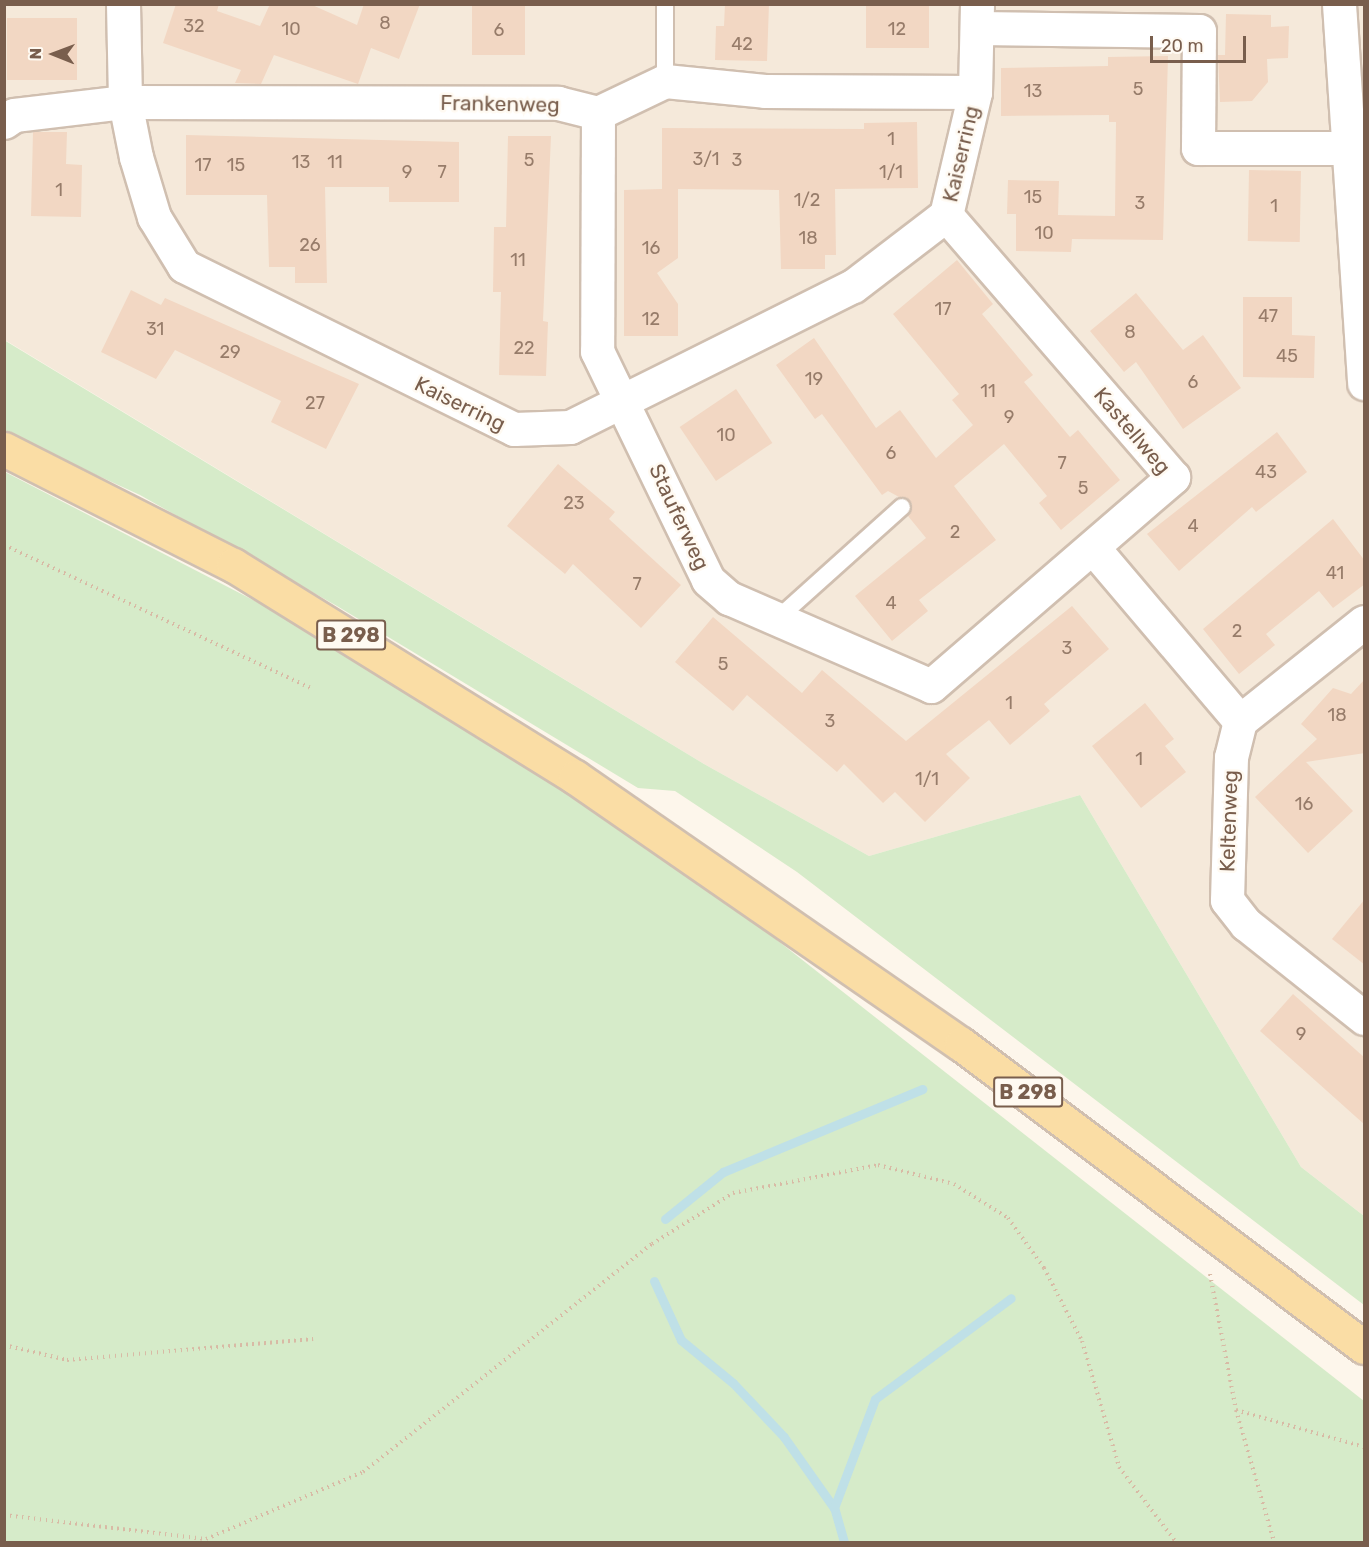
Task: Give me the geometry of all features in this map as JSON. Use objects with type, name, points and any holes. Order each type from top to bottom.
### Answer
[{"type":"main road","name":"B 298","points":[[4,449],[232,565],[682,849],[970,1050],[1365,1347]]},
{"type":"street","name":"Kaiserring","points":[[123,4],[125,102],[153,217],[183,266],[514,429],[570,427],[853,286],[946,215],[975,92],[977,16]]},
{"type":"street","points":[[1339,4],[1354,98],[1348,148],[1365,383]]},
{"type":"street","points":[[977,16],[1199,31],[1198,148],[1348,148]]},
{"type":"street","points":[[598,114],[665,81],[765,92],[975,92]]},
{"type":"street","name":"Frankenweg","points":[[4,122],[14,115],[125,102],[558,103],[598,114]]},
{"type":"street","name":"Stauferweg","points":[[598,114],[597,351],[624,400],[708,580],[729,598],[931,686],[1094,549]]},
{"type":"street","name":"Kastellweg","points":[[946,215],[1173,477],[1094,549]]},
{"type":"street","points":[[1094,549],[1240,721],[1365,622]]},
{"type":"street","name":"Keltenweg","points":[[1240,721],[1231,757],[1227,900],[1246,924],[1365,1018]]},
{"type":"lane","points":[[665,4],[665,81]]},
{"type":"lane","points":[[776,620],[902,507]]},
{"type":"path","points":[[4,545],[313,689]]},
{"type":"path","points":[[4,1515],[206,1539],[363,1472],[652,1244],[733,1193],[878,1165],[954,1184],[1008,1218],[1044,1268],[1082,1341],[1119,1467],[1176,1542]]},
{"type":"path","points":[[1210,1274],[1236,1410],[1274,1542]]},
{"type":"path","points":[[4,1346],[67,1360],[313,1339]]},
{"type":"path","points":[[1236,1410],[1365,1447]]},
{"type":"shaded area","points":[[4,5],[1364,5],[1364,1216],[1301,1167],[1080,795],[869,856],[704,764],[5,340]]},
{"type":"green space","points":[[4,340],[704,764],[869,856],[1080,795],[1301,1167],[1364,1216],[1364,1305],[797,872],[675,791],[638,788],[337,606],[140,495],[5,433]]},
{"type":"green space","points":[[5,472],[290,619],[450,713],[717,893],[1364,1401],[1364,1542],[5,1542]]},
{"type":"building","points":[[176,4],[219,4],[217,11],[260,26],[270,4],[310,4],[357,25],[364,4],[420,4],[399,59],[371,48],[358,84],[274,55],[261,84],[235,83],[241,70],[163,43]]},
{"type":"building","points":[[472,4],[525,4],[525,55],[472,55]]},
{"type":"building","points":[[725,4],[769,4],[767,61],[715,60],[716,26],[724,26]]},
{"type":"building","points":[[866,4],[929,4],[929,48],[866,48]]},
{"type":"building","points":[[1226,14],[1271,15],[1271,27],[1289,26],[1288,58],[1267,59],[1268,82],[1252,101],[1220,102],[1218,55],[1225,55]]},
{"type":"building","points":[[7,18],[77,18],[77,80],[7,80]]},
{"type":"building","points":[[1168,56],[1163,240],[1072,239],[1071,252],[1016,251],[1016,214],[1007,214],[1008,180],[1059,181],[1058,215],[1115,216],[1116,122],[1109,122],[1109,115],[1001,116],[1001,68],[1108,66],[1108,57]]},
{"type":"building","points":[[917,122],[918,188],[835,189],[836,255],[825,255],[825,269],[781,269],[779,190],[678,189],[678,258],[657,273],[678,304],[678,336],[624,336],[624,190],[662,189],[662,128],[864,129],[864,123]]},
{"type":"building","points":[[33,132],[67,132],[66,164],[82,165],[81,217],[31,216]]},
{"type":"building","points":[[186,135],[459,142],[459,202],[389,202],[389,187],[325,187],[327,283],[295,283],[295,267],[269,267],[267,195],[186,195]]},
{"type":"building","points":[[508,136],[551,136],[543,321],[548,322],[546,376],[499,375],[501,292],[493,292],[494,227],[506,227]]},
{"type":"building","points":[[1249,170],[1301,171],[1300,242],[1248,241]]},
{"type":"building","points":[[957,260],[993,304],[982,314],[1033,375],[1024,382],[1070,437],[1078,430],[1120,480],[1061,530],[1039,503],[1047,496],[1004,444],[954,486],[996,540],[919,600],[928,611],[892,641],[855,596],[926,538],[908,516],[912,504],[888,491],[882,495],[822,414],[815,419],[776,365],[814,338],[876,428],[900,410],[936,458],[973,425],[952,400],[959,394],[893,314]]},
{"type":"building","points":[[131,290],[161,305],[165,298],[359,384],[326,449],[271,422],[281,401],[175,350],[156,379],[101,352]]},
{"type":"building","points":[[1136,293],[1183,350],[1203,335],[1241,388],[1183,429],[1136,362],[1124,372],[1090,331]]},
{"type":"building","points":[[1243,297],[1292,297],[1292,335],[1315,336],[1314,378],[1243,377]]},
{"type":"building","points":[[736,389],[772,443],[716,481],[680,427]]},
{"type":"building","points":[[1277,432],[1307,472],[1256,512],[1252,507],[1179,571],[1147,534]]},
{"type":"building","points":[[558,464],[615,512],[609,519],[681,585],[641,628],[573,564],[565,574],[507,526]]},
{"type":"building","points":[[1333,519],[1365,561],[1365,584],[1333,608],[1319,591],[1266,634],[1275,645],[1239,674],[1203,629]]},
{"type":"building","points":[[1072,606],[1109,649],[1044,704],[1050,711],[1010,745],[989,720],[946,754],[970,778],[925,822],[895,792],[883,803],[844,764],[837,772],[747,695],[733,711],[675,662],[713,617],[802,693],[822,670],[906,741]]},
{"type":"building","points":[[1365,679],[1365,753],[1306,762],[1353,811],[1308,853],[1255,797],[1317,739],[1301,724],[1333,688],[1351,694]]},
{"type":"building","points":[[1145,703],[1174,739],[1165,746],[1186,772],[1141,808],[1092,746]]},
{"type":"building","points":[[1365,899],[1365,965],[1332,939]]},
{"type":"building","points":[[1293,994],[1365,1058],[1365,1125],[1260,1031]]},
{"type":"waterway","points":[[665,1219],[723,1172],[922,1089]]},
{"type":"waterway","points":[[654,1281],[681,1340],[733,1383],[784,1437],[834,1508]]},
{"type":"waterway","points":[[844,1542],[834,1508],[875,1399],[1011,1298]]}]
